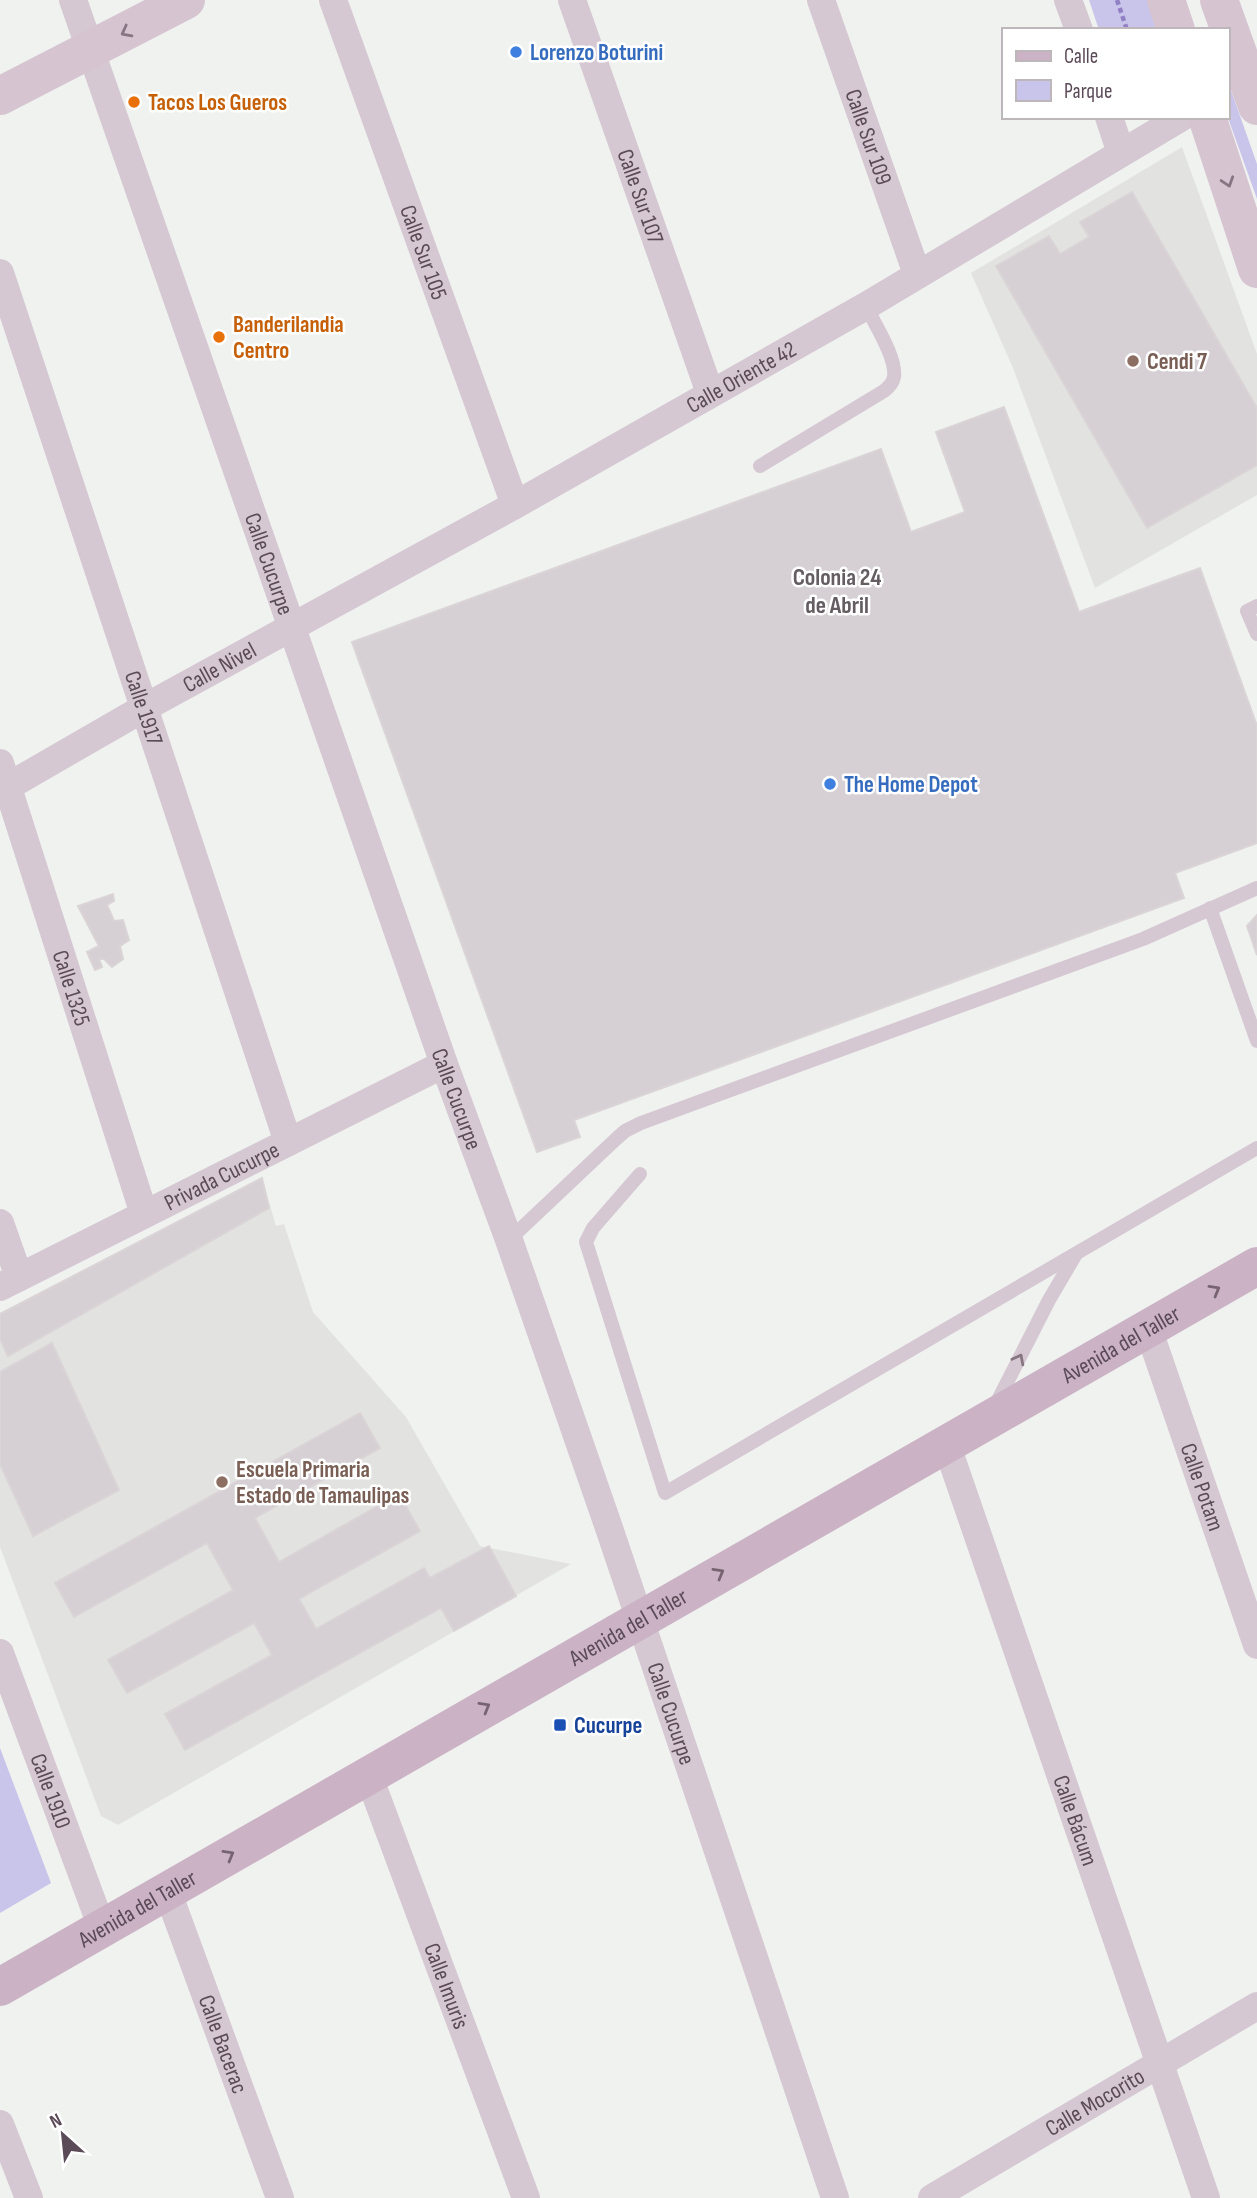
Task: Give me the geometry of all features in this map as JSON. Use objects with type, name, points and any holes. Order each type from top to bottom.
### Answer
[{"type":"main road","name":"Avenida del Taller","points":[[0,1987],[1257,1266]]},
{"type":"street","name":"Calle Cucurpe","points":[[73,0],[444,1064],[509,1240],[835,2198]]},
{"type":"street","points":[[0,96],[186,0]]},
{"type":"street","name":"Calle Sur 105","points":[[333,0],[515,505]]},
{"type":"street","name":"Calle Sur 107","points":[[572,0],[710,393]]},
{"type":"street","name":"Calle Sur 109","points":[[821,0],[917,274]]},
{"type":"street","points":[[1068,0],[1078,28]]},
{"type":"street","points":[[1166,0],[1175,28]]},
{"type":"street","points":[[1219,0],[1257,106]]},
{"type":"street","points":[[1110,119],[1121,153]]},
{"type":"street","name":"Calle Oriente 42","points":[[293,627],[866,306],[1179,119]]},
{"type":"street","points":[[1208,119],[1257,269]]},
{"type":"street","name":"Calle 1917","points":[[0,273],[288,1142]]},
{"type":"street","name":"Calle Nivel","points":[[2,780],[144,708],[293,627]]},
{"type":"street","name":"Calle 1325","points":[[2,780],[144,1214]]},
{"type":"street","name":"Privada Cucurpe","points":[[10,1282],[444,1064]]},
{"type":"street","points":[[0,1223],[10,1282]]},
{"type":"street","name":"Calle Potam","points":[[1149,1328],[1257,1645]]},
{"type":"street","name":"Calle Bácum","points":[[946,1443],[1206,2198]]},
{"type":"street","name":"Calle 1910","points":[[0,1653],[102,1928]]},
{"type":"street","name":"Calle Imuris","points":[[368,1774],[526,2198]]},
{"type":"street","name":"Calle Bacerac","points":[[167,1890],[280,2198]]},
{"type":"street","name":"Calle Mocorito","points":[[932,2198],[1257,2006]]},
{"type":"street","points":[[0,2124],[29,2198]]},
{"type":"lane","points":[[760,466],[884,391],[891,384],[893,366],[866,306]]},
{"type":"lane","points":[[1257,606],[1247,611],[1257,634]]},
{"type":"lane","points":[[509,1240],[625,1131],[641,1123],[1143,939],[1257,888]]},
{"type":"lane","points":[[1210,908],[1257,1041]]},
{"type":"lane","points":[[640,1174],[593,1228],[586,1242],[665,1493],[1257,1148]]},
{"type":"lane","points":[[988,1420],[1049,1300],[1078,1252]]},
{"type":"path","points":[[1117,0],[1126,28]]},
{"type":"shaded area","name":"Cendi 7","points":[[1182,147],[1257,354],[1257,495],[1095,588],[1013,368],[971,273]]},
{"type":"shaded area","name":"Escuela Primaria Estado de Tamaulipas","points":[[262,1178],[276,1226],[284,1224],[313,1312],[406,1417],[480,1546],[571,1564],[118,1825],[101,1816],[0,1547],[0,1314]]},
{"type":"green space","points":[[1089,0],[1149,0],[1158,28],[1098,28]]},
{"type":"green space","points":[[1229,85],[1257,164],[1257,199],[1228,119]]},
{"type":"green space","points":[[0,1748],[51,1883],[0,1913]]},
{"type":"building","name":"Cendi 7","points":[[1132,192],[1257,408],[1257,465],[1147,528],[996,266],[1049,236],[1060,254],[1089,237],[1080,222]]},
{"type":"building","name":"The Home Depot","points":[[1004,407],[1079,612],[1200,568],[1257,726],[1257,843],[1175,873],[1184,898],[574,1120],[580,1137],[537,1152],[352,642],[881,449],[911,532],[965,512],[936,432]]},
{"type":"building","points":[[113,894],[114,901],[107,905],[114,921],[123,920],[129,940],[120,946],[123,959],[112,967],[104,959],[99,959],[102,967],[95,970],[87,952],[99,946],[78,906]]},
{"type":"building","points":[[1257,915],[1257,955],[1247,926]]},
{"type":"building","points":[[262,1178],[269,1208],[8,1356],[0,1339],[0,1314]]},
{"type":"building","points":[[52,1343],[119,1490],[33,1536],[0,1464],[0,1372]]},
{"type":"building","points":[[360,1413],[380,1448],[255,1518],[279,1562],[399,1494],[420,1531],[299,1599],[316,1629],[424,1568],[430,1578],[489,1546],[516,1596],[454,1631],[441,1608],[185,1750],[165,1714],[272,1655],[254,1623],[127,1693],[108,1660],[233,1590],[207,1543],[74,1617],[55,1583]]},
{"type":"place","name":"Lorenzo Boturini","points":[[516,52]]},
{"type":"place","name":"Tacos Los Gueros","points":[[134,102]]},
{"type":"place","name":"Banderilandia Centro","points":[[219,337]]},
{"type":"place","name":"Cendi 7","points":[[1133,361]]},
{"type":"place","name":"The Home Depot","points":[[830,784]]},
{"type":"place","name":"Escuela Primaria Estado de Tamaulipas","points":[[222,1482]]},
{"type":"place","name":"Cucurpe","points":[[560,1725]]},
{"type":"district","name":"Colonia 24 de Abril","points":[[837,591]]}]
